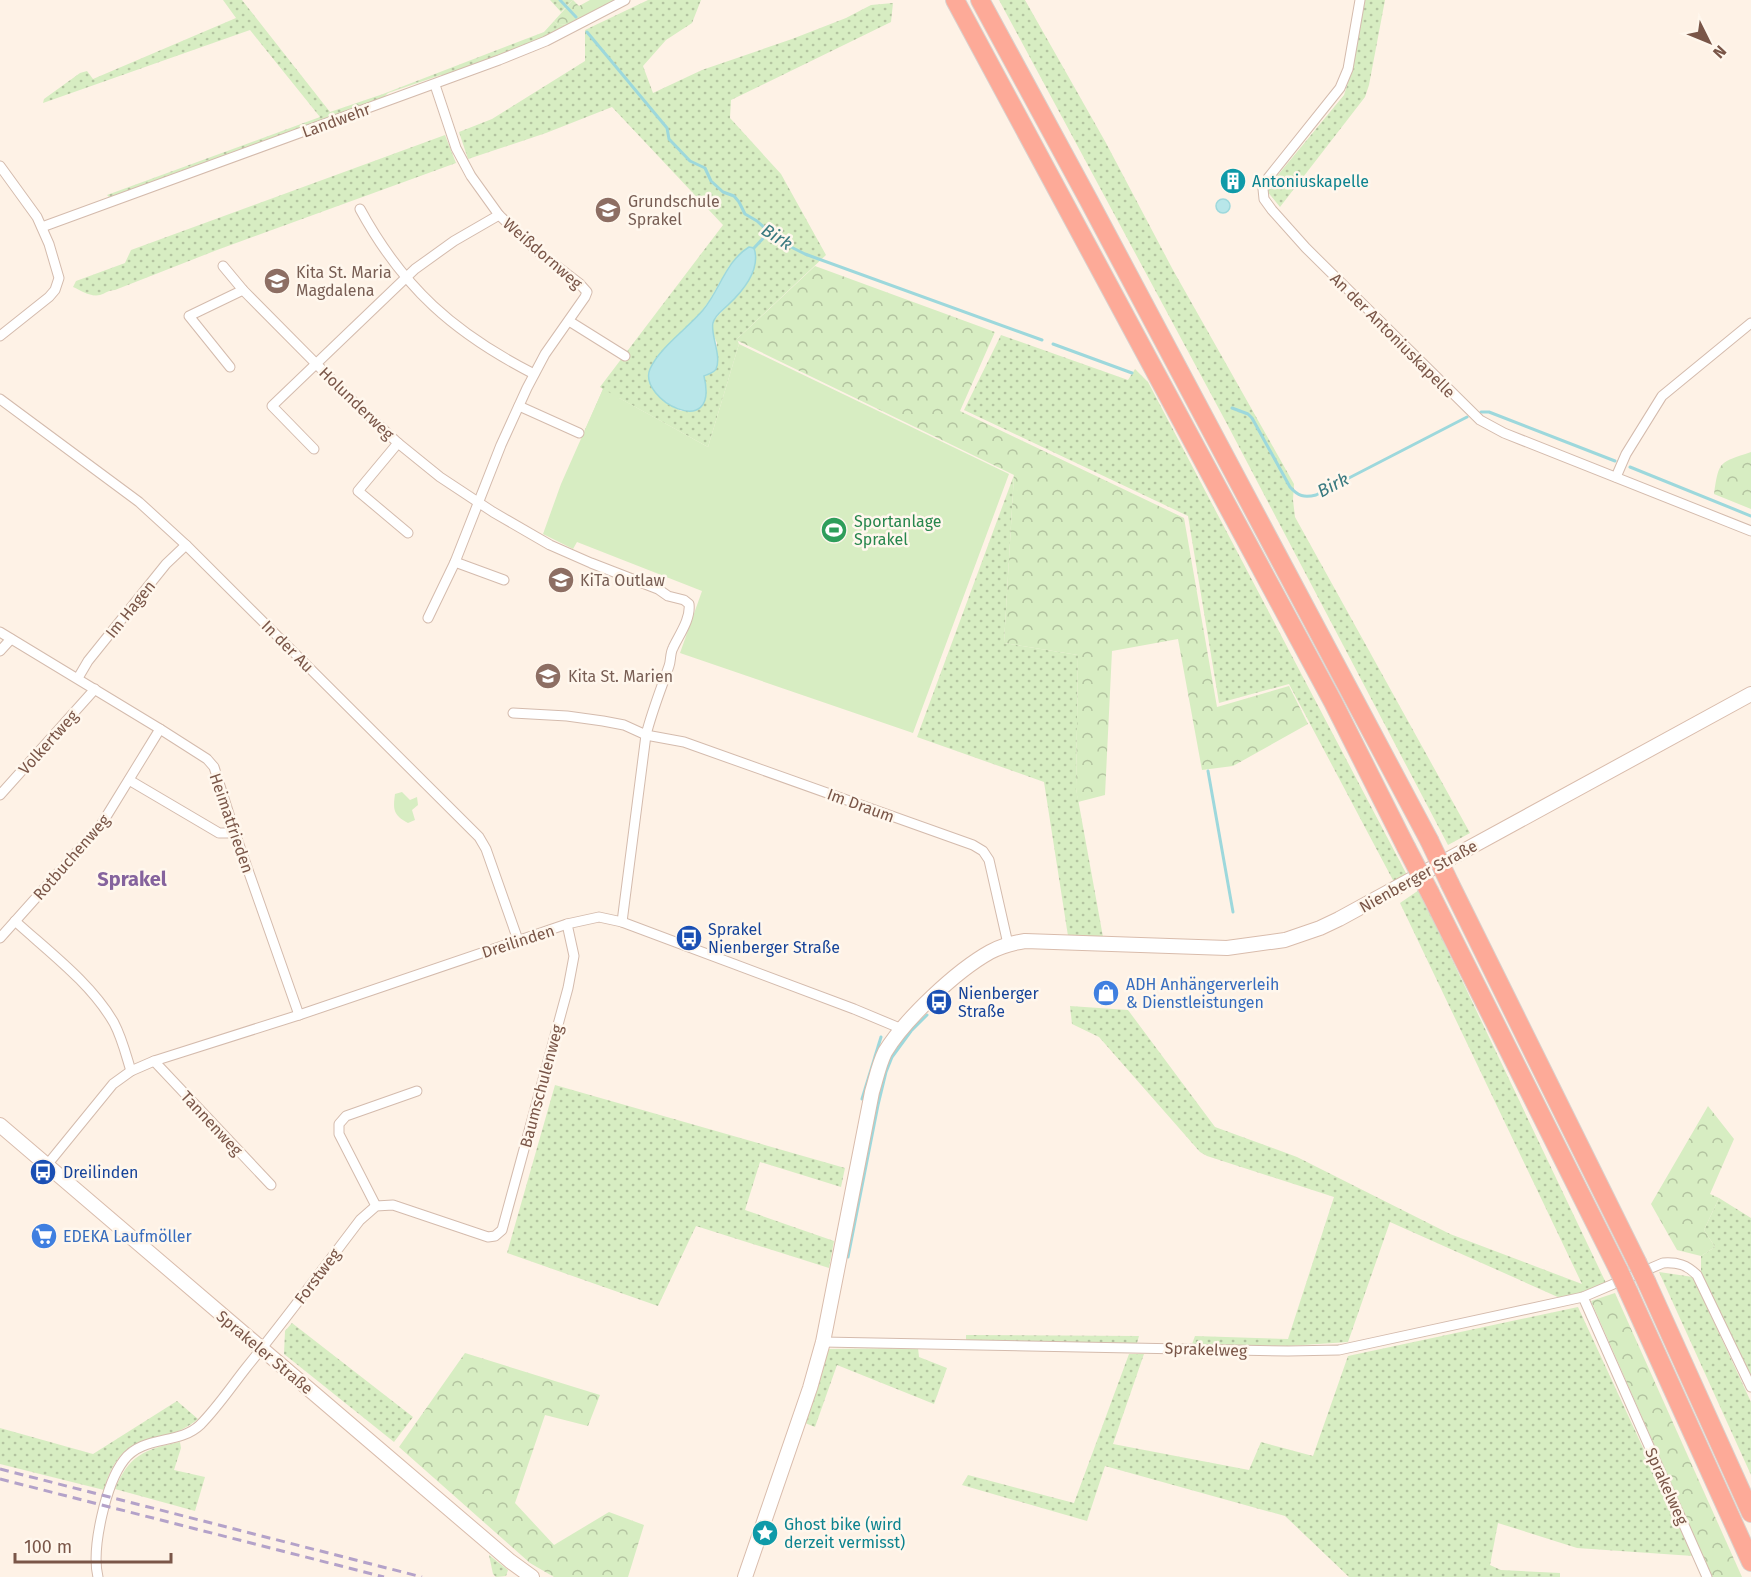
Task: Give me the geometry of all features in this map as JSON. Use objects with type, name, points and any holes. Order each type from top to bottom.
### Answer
[{"type":"highway","points":[[955,0],[1328,692],[1619,1271],[1751,1562]]},
{"type":"highway","points":[[980,0],[1429,840],[1647,1282],[1751,1513]]},
{"type":"street","name":"Landwehr","points":[[42,227],[219,161],[435,85],[546,41],[625,0]]},
{"type":"street","name":"An der Antoniuskapelle","points":[[1360,0],[1348,69],[1340,88],[1268,178],[1263,189],[1264,199],[1306,248],[1480,420],[1504,433],[1617,474],[1751,531]]},
{"type":"street","points":[[316,363],[406,278],[442,248],[499,214],[471,176],[456,148],[435,85]]},
{"type":"street","points":[[0,166],[37,217],[59,278],[55,290],[49,297],[0,336]]},
{"type":"street","points":[[360,208],[381,245],[406,278],[439,312],[468,336],[534,374]]},
{"type":"street","name":"Weißdornweg","points":[[478,503],[534,374],[585,297],[585,290],[537,251],[499,214]]},
{"type":"street","name":"Holunderweg","points":[[223,266],[243,290],[398,443],[440,477],[478,503],[550,545],[687,602],[690,610],[673,648],[646,735]]},
{"type":"street","points":[[230,367],[189,316],[243,290]]},
{"type":"street","points":[[569,321],[625,356]]},
{"type":"street","points":[[1617,474],[1626,454],[1662,396],[1751,323]]},
{"type":"street","name":"Holunderweg","points":[[314,449],[272,406],[316,363]]},
{"type":"street","name":"In der Au","points":[[0,399],[139,502],[186,545],[479,837],[486,849],[518,940]]},
{"type":"street","points":[[519,406],[579,433]]},
{"type":"street","name":"Holunderweg","points":[[398,443],[358,491],[408,533]]},
{"type":"street","points":[[428,618],[478,503]]},
{"type":"street","name":"Im Hagen","points":[[78,678],[88,661],[166,564],[186,545]]},
{"type":"street","points":[[454,562],[504,580]]},
{"type":"street","name":"Heimatfrieden","points":[[0,632],[160,729],[207,759],[214,767],[299,1015]]},
{"type":"street","points":[[0,651],[11,639]]},
{"type":"street","name":"Volkertweg","points":[[0,795],[95,689]]},
{"type":"street","name":"Nienberger Straße","points":[[746,1577],[810,1388],[823,1342],[872,1092],[884,1054],[902,1029],[933,998],[990,952],[1025,940],[1227,948],[1269,943],[1302,935],[1349,913],[1751,694]]},
{"type":"street","name":"Im Draum","points":[[513,713],[557,715],[603,721],[624,725],[646,735],[684,742],[979,848],[986,855],[991,866],[1008,944]]},
{"type":"street","name":"Rotbuchenweg","points":[[0,938],[101,825],[160,729]]},
{"type":"street","points":[[622,922],[646,735]]},
{"type":"street","points":[[129,780],[219,834],[235,833]]},
{"type":"street","name":"Dreilinden","points":[[47,1165],[113,1084],[131,1071],[154,1061],[299,1015],[518,940],[567,924],[599,917],[622,922],[902,1029]]},
{"type":"street","points":[[15,921],[75,975],[113,1022],[131,1071]]},
{"type":"street","name":"Baumschulenweg","points":[[376,1206],[393,1205],[488,1237],[495,1236],[502,1230],[568,988],[574,956],[567,924]]},
{"type":"street","name":"Tannenweg","points":[[154,1061],[271,1185]]},
{"type":"street","points":[[376,1206],[339,1134],[339,1124],[346,1116],[417,1091]]},
{"type":"street","name":"Sprakeler Straße","points":[[0,1125],[510,1561],[532,1577]]},
{"type":"street","name":"Forstweg","points":[[98,1577],[96,1551],[109,1490],[113,1475],[125,1458],[146,1445],[183,1436],[200,1426],[360,1220],[376,1206]]},
{"type":"street","name":"Sprakelweg","points":[[823,1342],[1339,1350],[1583,1298],[1663,1263],[1680,1263],[1689,1268],[1702,1283],[1751,1387]]},
{"type":"street","name":"Sprakelweg","points":[[1583,1298],[1707,1577]]},
{"type":"green space","points":[[223,0],[242,0],[330,112],[544,32],[554,21],[558,25],[572,24],[451,76],[441,75],[388,93],[383,98],[110,198],[107,195],[320,117],[250,30],[43,103],[44,99],[80,73],[87,71],[93,79],[236,18]]},
{"type":"green space","points":[[550,0],[573,0],[561,12]]},
{"type":"green space","points":[[573,0],[579,6],[590,0],[616,0],[572,24],[558,25],[554,21]]},
{"type":"green space","points":[[648,0],[701,0],[692,23],[666,40],[643,66],[653,93],[702,70],[792,39],[846,18],[871,5],[893,3],[891,22],[731,100],[730,118],[781,174],[826,255],[737,339],[739,344],[708,447],[619,398],[584,432],[603,389],[600,387],[723,225],[612,107],[546,133],[468,159],[459,132],[492,119],[585,61],[585,30]],"holes":[[[749,247],[755,250],[755,264],[745,287],[714,320],[712,332],[717,343],[713,372],[704,377],[706,386],[704,398],[696,410],[681,411],[665,402],[649,382],[709,301],[729,266]]]},
{"type":"green space","points":[[999,0],[1025,0],[1106,143],[1173,270],[1294,484],[1295,517],[1470,833],[1448,845],[1226,422]]},
{"type":"green space","points":[[1365,0],[1385,0],[1365,97],[1280,207],[1267,191],[1344,95],[1352,70]]},
{"type":"green space","points":[[445,135],[456,163],[100,295],[89,294],[73,287],[76,281],[125,263],[131,250]]},
{"type":"green space","points":[[815,266],[995,332],[960,411],[1184,518],[1217,707],[1289,686],[1308,724],[1233,766],[1202,770],[1178,639],[1112,651],[1105,795],[1078,802],[1076,788],[1078,655],[1004,643],[1014,475],[736,340]]},
{"type":"green space","points":[[1001,335],[1128,380],[1135,369],[1148,382],[1408,877],[1395,884],[1289,684],[1219,703],[1188,516],[964,410]]},
{"type":"green space","name":"Sportanlage Sprakel","points":[[739,344],[1009,474],[913,733],[680,653],[702,591],[577,542],[573,549],[543,534],[561,484],[603,389],[708,447]]},
{"type":"green space","points":[[1751,452],[1751,509],[1714,494],[1717,475],[1722,464]]},
{"type":"green space","points":[[1014,475],[1004,643],[1078,655],[1076,788],[1103,937],[1068,936],[1044,782],[917,737]]},
{"type":"green space","points":[[402,792],[410,800],[417,797],[418,805],[412,810],[415,820],[408,823],[399,817],[394,808],[395,794]]},
{"type":"green space","points":[[1419,890],[1606,1283],[1580,1294],[1560,1298],[1390,1222],[1348,1342],[1288,1346],[1192,1344],[1195,1336],[1288,1339],[1334,1197],[1200,1152],[1099,1037],[1072,1024],[1070,1006],[1128,1010],[1215,1127],[1297,1157],[1450,1234],[1582,1284],[1400,903]]},
{"type":"green space","points":[[555,1085],[845,1168],[841,1187],[760,1162],[745,1210],[834,1241],[829,1268],[696,1226],[658,1306],[507,1253]]},
{"type":"green space","points":[[1708,1106],[1734,1139],[1710,1194],[1719,1198],[1704,1230],[1715,1247],[1701,1256],[1677,1250],[1651,1204]]},
{"type":"green space","points":[[1719,1198],[1751,1218],[1751,1378],[1701,1272],[1701,1256],[1715,1247],[1704,1230]]},
{"type":"green space","points":[[1659,1272],[1693,1277],[1751,1402],[1751,1475]]},
{"type":"green space","points":[[1615,1293],[1742,1577],[1712,1577],[1591,1301]]},
{"type":"green space","points":[[1578,1307],[1693,1556],[1577,1548],[1498,1523],[1490,1565],[1501,1570],[1560,1573],[1560,1577],[1349,1577],[1285,1516],[1105,1466],[1087,1521],[962,1485],[968,1475],[1074,1503],[1129,1354],[1144,1354],[1113,1444],[1249,1470],[1261,1442],[1313,1456],[1348,1356]]},
{"type":"green space","points":[[292,1323],[413,1417],[394,1442],[284,1354],[285,1331]]},
{"type":"green space","points":[[966,1335],[1139,1336],[1137,1343],[966,1340]]},
{"type":"green space","points":[[918,1348],[919,1357],[947,1368],[934,1404],[837,1365],[815,1427],[805,1423],[827,1349]]},
{"type":"green space","points":[[465,1353],[600,1395],[588,1426],[545,1415],[515,1503],[554,1545],[609,1512],[644,1525],[628,1577],[554,1577],[530,1563],[399,1447]]},
{"type":"green space","points":[[177,1401],[198,1419],[183,1429],[143,1442],[121,1455],[112,1469],[104,1490],[0,1464],[0,1428],[93,1454]]},
{"type":"green space","points":[[180,1442],[181,1448],[174,1470],[205,1477],[195,1511],[115,1489],[126,1468],[140,1455]]},
{"type":"green space","points":[[489,1555],[508,1570],[506,1576],[496,1577],[493,1574]]},
{"type":"water","points":[[1220,199],[1226,199],[1230,206],[1226,213],[1220,213],[1216,209],[1216,203]]},
{"type":"water","points":[[749,247],[754,248],[756,256],[753,272],[739,293],[717,315],[713,323],[717,364],[714,372],[704,376],[706,396],[700,407],[691,411],[678,409],[655,392],[649,381],[650,369],[660,353],[703,310],[728,268]]},
{"type":"waterway","name":"Birk","points":[[560,0],[576,17]]},
{"type":"waterway","name":"Birk","points":[[587,32],[667,128],[669,139],[690,161],[705,168],[711,181],[723,192],[734,196],[745,214],[757,221],[779,241],[805,254],[1042,340]]},
{"type":"waterway","points":[[754,248],[768,233]]},
{"type":"waterway","name":"Birk","points":[[1053,344],[1132,373]]},
{"type":"waterway","name":"Birk","points":[[1232,408],[1252,418],[1290,487],[1305,496],[1316,495],[1467,417]]},
{"type":"waterway","name":"Birk","points":[[1481,412],[1489,412],[1615,461]]},
{"type":"waterway","name":"Birk","points":[[1630,467],[1751,516]]},
{"type":"waterway","points":[[1208,771],[1233,912]]},
{"type":"waterway","points":[[848,1257],[886,1072],[892,1057],[911,1031],[927,1015]]},
{"type":"waterway","points":[[862,1099],[881,1037]]},
{"type":"railway","points":[[0,1469],[422,1577]]},
{"type":"railway","points":[[0,1479],[384,1577]]},
{"type":"place","name":"Antoniuskapelle","points":[[1233,181]]},
{"type":"place","name":"Grundschule Sprakel","points":[[608,210]]},
{"type":"place","name":"Kita St. Maria Magdalena","points":[[277,281]]},
{"type":"place","name":"Sportanlage Sprakel","points":[[834,530]]},
{"type":"place","name":"KiTa Outlaw","points":[[561,580]]},
{"type":"place","name":"Kita St. Marien","points":[[548,676]]},
{"type":"place","name":"Sprakel Nienberger Straße","points":[[689,938]]},
{"type":"place","name":"ADH Anhängerverleih & Dienstleistungen","points":[[1106,993]]},
{"type":"place","name":"Nienberger Straße","points":[[939,1002]]},
{"type":"place","name":"Dreilinden","points":[[43,1172]]},
{"type":"place","name":"EDEKA Laufmöller","points":[[44,1236]]},
{"type":"place","name":"Ghost bike (wird derzeit vermisst)","points":[[765,1533]]},
{"type":"district","name":"Sprakel","points":[[132,879]]}]
